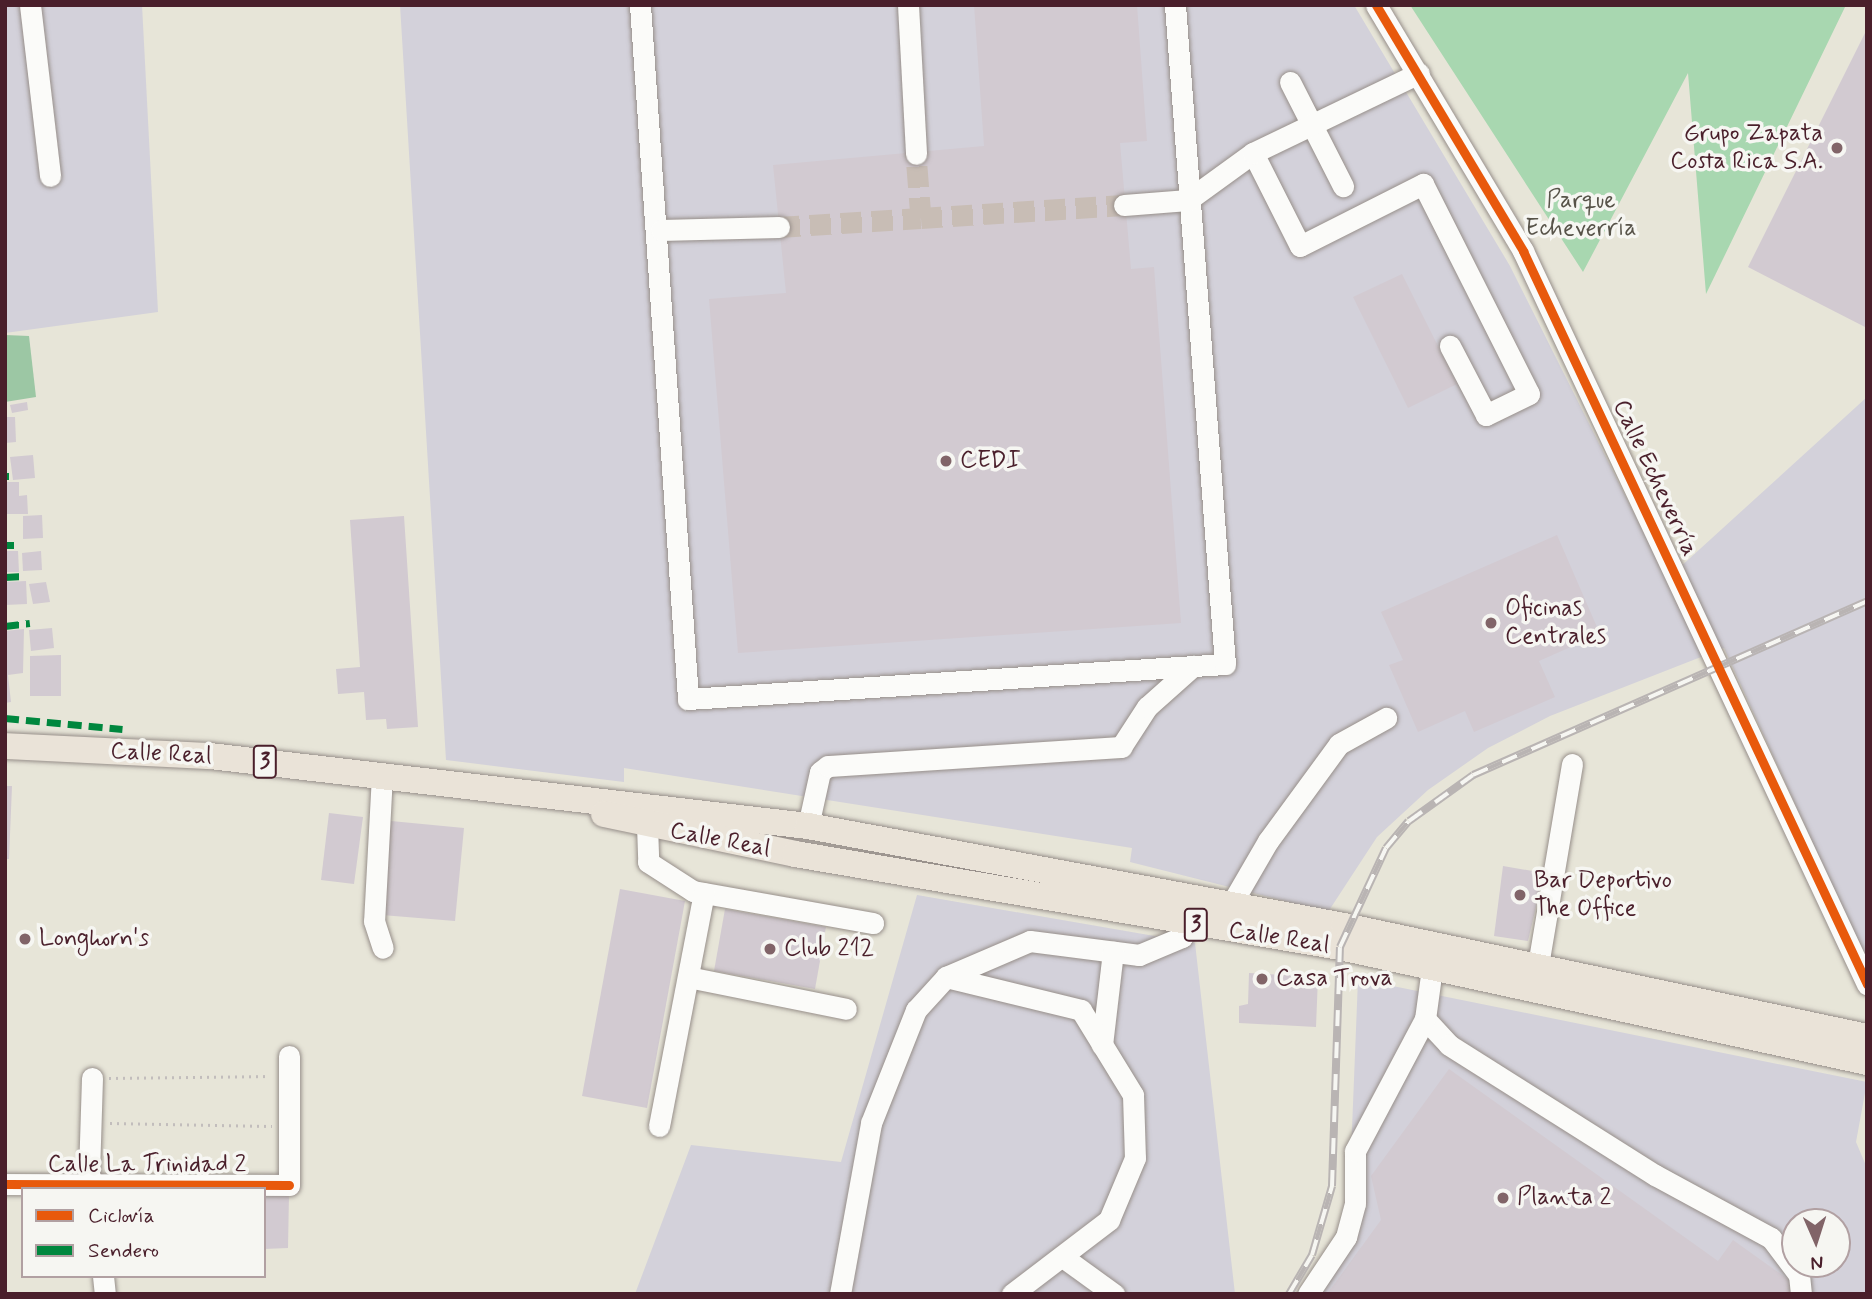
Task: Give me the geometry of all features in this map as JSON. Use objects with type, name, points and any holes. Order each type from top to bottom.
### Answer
[{"type":"main road","name":"Calle Real","points":[[5,746],[210,756],[808,826],[1229,908],[1535,979],[1867,1062]]},
{"type":"main road","name":"Calle Real","points":[[524,794],[647,825],[865,867],[1432,968],[1535,979]]},
{"type":"main road","points":[[730,841],[808,826],[865,867]]},
{"type":"main road","points":[[1535,979],[1804,1037],[1867,1037]]},
{"type":"street","points":[[30,5],[50,176]]},
{"type":"street","points":[[640,5],[661,230],[688,699],[1225,664],[1175,5]]},
{"type":"street","points":[[908,5],[916,154]]},
{"type":"street","name":"Calle Echeverría","points":[[1376,5],[1523,251],[1582,371],[1867,984]]},
{"type":"street","points":[[1124,205],[1188,200],[1252,153],[1419,73]]},
{"type":"street","points":[[1290,82],[1343,186]]},
{"type":"street","points":[[1252,153],[1300,246],[1423,184],[1529,394],[1486,415],[1450,346]]},
{"type":"street","points":[[661,230],[779,227]]},
{"type":"street","points":[[808,826],[820,772],[828,766],[1121,747],[1147,706],[1193,666]]},
{"type":"street","points":[[1229,908],[1268,841],[1339,744],[1386,718]]},
{"type":"street","points":[[1535,979],[1572,764]]},
{"type":"street","points":[[383,775],[374,920],[383,948]]},
{"type":"street","points":[[647,825],[648,862],[704,893],[873,923]]},
{"type":"street","points":[[659,1125],[704,893]]},
{"type":"street","points":[[840,1294],[871,1123],[916,1010],[946,977],[1030,940],[1139,955],[1182,937],[1187,924]]},
{"type":"street","points":[[1102,1045],[1113,951]]},
{"type":"street","points":[[1308,1294],[1346,1237],[1355,1203],[1355,1151],[1425,1019],[1432,968]]},
{"type":"street","points":[[688,977],[846,1009]]},
{"type":"street","points":[[946,977],[1081,1010],[1133,1095],[1135,1158],[1109,1220],[1064,1258],[1013,1294]]},
{"type":"street","points":[[1425,1019],[1449,1045],[1655,1175],[1771,1238],[1799,1275],[1801,1294]]},
{"type":"street","points":[[289,1066],[289,1126]]},
{"type":"street","points":[[92,1078],[90,1122],[94,1186]]},
{"type":"street","name":"Calle La Trinidad 2","points":[[5,1184],[289,1185],[289,1126]]},
{"type":"street","points":[[1064,1258],[1114,1294]]},
{"type":"path","points":[[92,1078],[289,1066]]},
{"type":"path","points":[[90,1122],[289,1126]]},
{"type":"shaded area","points":[[5,5],[142,5],[158,312],[5,333]]},
{"type":"shaded area","points":[[400,5],[1354,5],[1510,266],[1667,579],[1867,397],[1867,962],[1724,648],[1550,716],[1488,748],[1428,790],[1377,837],[1328,912],[1130,862],[1132,848],[624,768],[624,782],[446,760]]},
{"type":"shaded area","points":[[917,895],[1195,943],[1235,1294],[635,1294],[691,1145],[841,1162]]},
{"type":"shaded area","points":[[1358,979],[1867,1082],[1856,1142],[1867,1168],[1867,1294],[1304,1294],[1337,1238],[1349,1204]]},
{"type":"green space","name":"Parque Echeverría","points":[[1410,5],[1846,5],[1706,294],[1688,73],[1583,272]]},
{"type":"green space","points":[[5,335],[29,336],[36,397],[5,402]]},
{"type":"building","name":"CEDI","points":[[974,5],[1137,5],[1147,141],[1120,143],[1131,269],[1154,267],[1181,623],[738,653],[709,299],[786,293],[773,165],[984,146]]},
{"type":"building","name":"Grupo Zapata Costa Rica S.A.","points":[[1867,29],[1867,328],[1748,267]]},
{"type":"building","points":[[1402,274],[1457,384],[1408,408],[1353,297]]},
{"type":"building","points":[[27,402],[28,410],[12,413],[10,405]]},
{"type":"building","points":[[5,417],[15,417],[16,442],[5,443]]},
{"type":"building","points":[[33,455],[35,478],[13,480],[10,457]]},
{"type":"building","points":[[5,482],[19,482],[19,496],[27,495],[28,514],[5,514]]},
{"type":"building","points":[[42,515],[43,538],[23,539],[23,516]]},
{"type":"building","points":[[404,516],[418,727],[387,729],[386,719],[366,720],[364,692],[338,694],[336,669],[360,667],[350,520]]},
{"type":"building","name":"Oficinas Centrales","points":[[1557,535],[1600,634],[1539,661],[1555,697],[1474,732],[1465,711],[1418,732],[1389,665],[1403,660],[1381,612]]},
{"type":"building","points":[[5,551],[18,551],[19,572],[5,572]]},
{"type":"building","points":[[41,551],[42,570],[23,571],[22,553]]},
{"type":"building","points":[[26,581],[27,604],[5,605],[5,582]]},
{"type":"building","points":[[46,582],[50,602],[33,604],[29,584]]},
{"type":"building","points":[[52,628],[54,648],[31,651],[29,630]]},
{"type":"building","points":[[24,629],[23,673],[8,675],[11,702],[5,703],[5,631]]},
{"type":"building","points":[[61,655],[61,696],[30,696],[30,656]]},
{"type":"building","points":[[5,786],[12,786],[9,859],[5,859]]},
{"type":"building","points":[[329,813],[363,817],[354,884],[321,880]]},
{"type":"building","points":[[391,821],[464,828],[455,921],[382,915]]},
{"type":"building","name":"Bar Deportivo The Office","points":[[1503,866],[1544,873],[1528,941],[1494,936]]},
{"type":"building","points":[[620,889],[685,901],[647,1108],[582,1096]]},
{"type":"building","name":"Club 212","points":[[725,909],[826,927],[815,989],[714,971]]},
{"type":"building","points":[[1249,973],[1318,977],[1316,1027],[1239,1023],[1239,1006],[1248,1004]]},
{"type":"building","name":"Planta 2","points":[[1449,1069],[1718,1261],[1733,1240],[1781,1274],[1781,1278],[1786,1278],[1796,1285],[1789,1294],[1327,1294],[1381,1220],[1371,1176]]},
{"type":"building","points":[[266,1194],[289,1194],[288,1248],[266,1249]]},
{"type":"tunnel","points":[[779,227],[921,218],[916,154]]},
{"type":"tunnel","points":[[921,218],[1124,205]]},
{"type":"railway","points":[[1289,1294],[1312,1255],[1332,1186],[1340,947],[1386,848],[1409,821],[1473,775],[1867,601]]},
{"type":"marked path","points":[[5,545],[14,545]]},
{"type":"marked path","points":[[5,577],[23,576]]},
{"type":"marked path","points":[[5,626],[30,623]]},
{"type":"marked path","points":[[5,718],[122,729]]},
{"type":"cycle path","points":[[1376,5],[1523,251],[1867,984]]},
{"type":"cycle path","points":[[5,1184],[289,1185]]},
{"type":"place","name":"Grupo Zapata Costa Rica S.A.","points":[[1837,148]]},
{"type":"place","name":"CEDI","points":[[946,461]]},
{"type":"place","name":"Oficinas Centrales","points":[[1491,623]]},
{"type":"place","name":"Bar Deportivo The Office","points":[[1520,895]]},
{"type":"place","name":"Longhorn's","points":[[25,939]]},
{"type":"place","name":"Club 212","points":[[770,949]]},
{"type":"place","name":"Casa Trova","points":[[1262,979]]},
{"type":"place","name":"Planta 2","points":[[1503,1198]]}]
